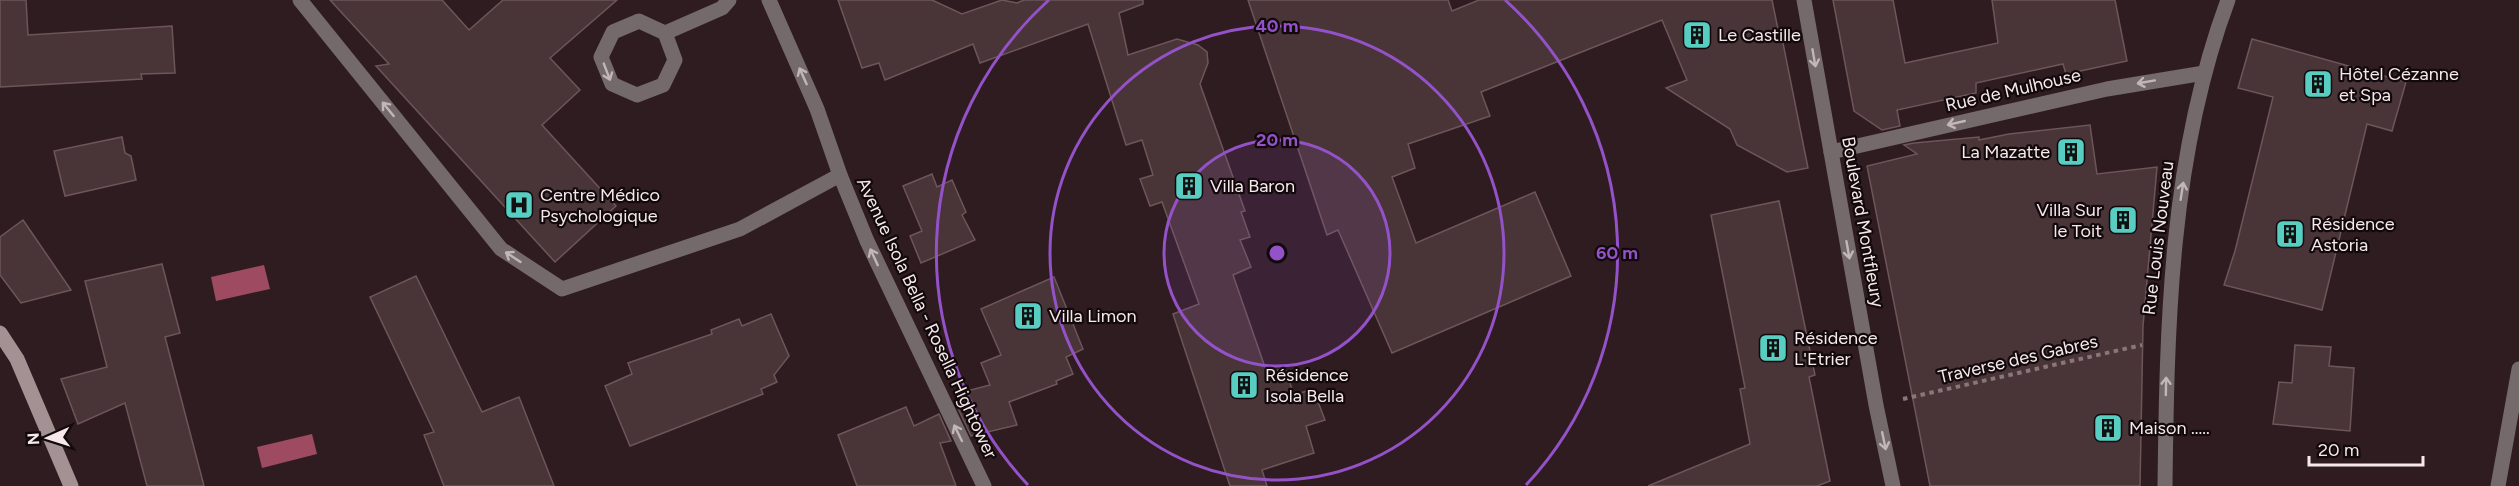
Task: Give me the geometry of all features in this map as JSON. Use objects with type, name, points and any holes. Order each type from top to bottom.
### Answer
[{"type":"main road","points":[[0,333],[17,359],[70,486]]},
{"type":"street","points":[[300,0],[501,249],[562,289],[740,229],[840,175]]},
{"type":"street","points":[[665,33],[675,60],[663,85],[637,96],[612,84],[601,57],[613,32],[639,21],[665,33],[723,8],[729,0]]},
{"type":"street","name":"Avenue Isola Bella - Rosella Hightower","points":[[769,0],[818,109],[840,175],[896,303],[984,486]]},
{"type":"street","name":"Boulevard Montfleury","points":[[1804,0],[1876,405],[1893,486]]},
{"type":"street","name":"Rue Louis Nouveau","points":[[2165,486],[2166,344],[2178,212],[2194,114],[2204,73],[2228,0]]},
{"type":"street","name":"Rue de Mulhouse","points":[[1831,152],[2107,89],[2204,73]]},
{"type":"street","points":[[2498,486],[2519,369]]},
{"type":"path","name":"Traverse des Gabres","points":[[1876,405],[2140,345],[2166,344]]},
{"type":"shaded area","points":[[264,265],[270,289],[216,301],[211,277]]},
{"type":"shaded area","points":[[312,434],[317,454],[262,468],[257,447]]},
{"type":"building","points":[[0,0],[26,0],[28,35],[172,26],[175,73],[141,74],[142,79],[0,87]]},
{"type":"building","points":[[330,0],[442,0],[469,30],[503,0],[617,0],[550,58],[580,90],[542,125],[616,206],[555,262],[376,66],[389,64]]},
{"type":"building","points":[[838,0],[932,0],[962,14],[1002,0],[1017,3],[1024,0],[1143,0],[1143,4],[1119,13],[1128,55],[1177,39],[1198,45],[1207,52],[1208,63],[1200,84],[1245,211],[1241,212],[1250,237],[1240,240],[1251,267],[1233,275],[1267,373],[1285,368],[1294,395],[1313,389],[1325,420],[1306,426],[1314,453],[1262,470],[1267,486],[1230,486],[1173,314],[1199,304],[1162,202],[1150,206],[1140,179],[1153,175],[1142,140],[1126,145],[1088,24],[980,63],[973,44],[885,80],[879,63],[862,68]]},
{"type":"building","points":[[1248,0],[1448,0],[1452,11],[1479,0],[1772,0],[1780,39],[1782,38],[1808,168],[1787,172],[1737,145],[1730,129],[1666,88],[1687,80],[1662,20],[1481,92],[1490,116],[1408,144],[1415,168],[1392,177],[1416,243],[1535,192],[1571,276],[1392,353],[1338,230],[1327,235]]},
{"type":"building","points":[[1833,0],[1893,0],[1905,63],[1998,43],[1992,0],[2115,0],[2127,61],[2066,74],[2063,64],[1976,83],[1976,93],[1897,110],[1900,126],[1882,130],[1854,111]]},
{"type":"building","points":[[2252,39],[2406,82],[2392,131],[2367,124],[2322,310],[2224,285],[2235,251],[2273,97],[2238,88]]},
{"type":"building","points":[[2090,125],[2097,174],[2157,167],[2143,326],[2140,486],[1930,486],[1867,166],[1917,154],[1904,145],[1914,143],[1979,137],[1979,140],[2009,134]]},
{"type":"building","points":[[122,137],[125,153],[131,156],[136,180],[65,196],[54,151]]},
{"type":"building","points":[[932,174],[937,187],[952,180],[966,212],[962,215],[975,240],[921,263],[910,236],[922,231],[903,186]]},
{"type":"building","name":"Résidence L'Etrier","points":[[1779,201],[1815,375],[1809,377],[1830,481],[1817,486],[1648,486],[1750,444],[1740,389],[1745,388],[1711,215]]},
{"type":"building","points":[[23,220],[71,290],[21,303],[0,275],[0,237]]},
{"type":"building","points":[[162,264],[180,333],[165,337],[204,486],[147,486],[125,403],[78,424],[61,379],[107,367],[85,281]]},
{"type":"building","points":[[416,276],[482,412],[519,397],[554,486],[444,486],[424,435],[434,432],[370,297]]},
{"type":"building","points":[[1054,277],[1083,349],[1066,357],[1073,374],[1056,381],[1057,384],[1009,402],[1017,425],[971,436],[956,404],[966,399],[963,392],[990,385],[981,363],[1001,355],[981,309]]},
{"type":"building","points":[[771,314],[789,356],[774,375],[777,382],[761,389],[763,394],[630,446],[605,386],[632,374],[628,363],[712,334],[711,330],[739,319],[742,326]]},
{"type":"building","points":[[2295,345],[2331,347],[2329,366],[2354,368],[2350,431],[2273,424],[2279,382],[2292,383]]},
{"type":"building","points":[[906,407],[914,426],[939,414],[951,441],[940,443],[956,486],[857,486],[838,435]]},
{"type":"place","name":"Le Castille","points":[[1697,35]]},
{"type":"place","name":"Hôtel Cézanne et Spa","points":[[2318,84]]},
{"type":"place","name":"La Mazatte","points":[[2071,152]]},
{"type":"place","name":"Villa Baron","points":[[1189,186]]},
{"type":"place","name":"Centre Médico Psychologique","points":[[519,205]]},
{"type":"place","name":"Villa Sur le Toit","points":[[2123,220]]},
{"type":"place","name":"Résidence Astoria","points":[[2290,234]]},
{"type":"place","name":"Villa Limon","points":[[1028,316]]},
{"type":"place","name":"Résidence L'Etrier","points":[[1773,348]]},
{"type":"place","name":"Résidence Isola Bella","points":[[1244,385]]},
{"type":"place","name":"Maison .....","points":[[2108,428]]}]
